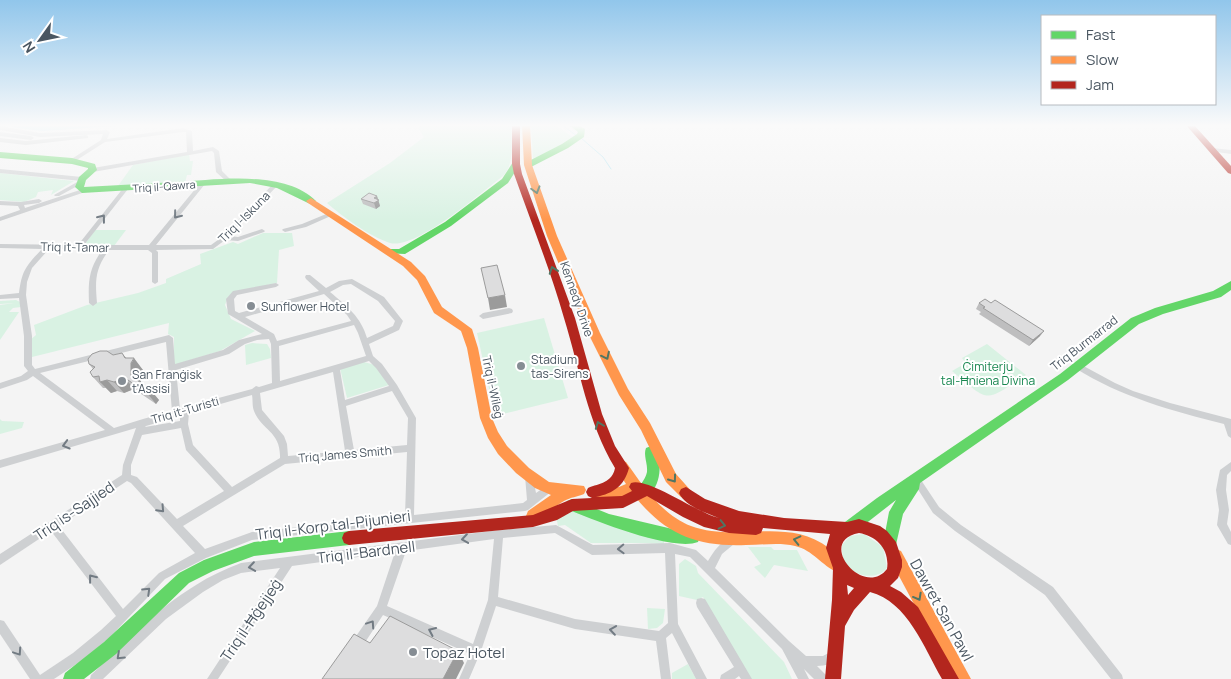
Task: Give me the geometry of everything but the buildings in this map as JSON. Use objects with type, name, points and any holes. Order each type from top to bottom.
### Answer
[{"type":"main road","points":[[20,157],[72,161],[92,166],[93,170],[83,184]]},
{"type":"main road","name":"Kennedy Drive","points":[[521,157],[522,164],[594,333],[623,392],[646,427],[671,478],[691,498],[716,512],[729,516],[794,525],[848,527]]},
{"type":"main road","name":"Kennedy Drive","points":[[523,157],[520,181],[569,316],[585,368],[594,412],[605,441],[622,468],[668,520],[680,528],[705,537],[733,539],[788,538],[799,540],[818,548],[838,567]]},
{"type":"main road","points":[[394,251],[436,232],[505,181],[522,164],[539,157]]},
{"type":"main road","points":[[1218,157],[1231,171]]},
{"type":"main road","name":"Triq il-Qawra","points":[[83,184],[126,188],[228,180],[254,180],[276,184],[299,193],[357,230]]},
{"type":"main road","points":[[505,181],[520,181]]},
{"type":"main road","name":"Triq il-Wileġ","points":[[357,230],[416,263],[421,272],[421,278]]},
{"type":"main road","name":"Triq il-Wileġ","points":[[394,251],[421,278],[438,310],[466,330],[469,336],[487,426],[495,442],[509,459],[529,476],[553,490],[572,505],[608,520],[681,538],[705,537]]},
{"type":"main road","name":"Triq Burmarrad","points":[[848,527],[1078,366],[1134,321],[1159,311],[1211,296],[1231,285]]},
{"type":"main road","points":[[572,505],[623,502],[642,490],[653,478],[656,465],[623,392]]},
{"type":"main road","points":[[593,492],[614,485],[621,476],[622,468]]},
{"type":"main road","name":"Triq Burmarrad","points":[[892,550],[891,525],[895,511],[916,480]]},
{"type":"main road","points":[[553,490],[579,490],[611,494],[642,490],[655,491],[694,517],[718,525],[735,528],[794,525]]},
{"type":"main road","name":"Triq il-Korp tal-Pijunieri","points":[[522,520],[542,513],[548,506],[553,490]]},
{"type":"main road","name":"Triq il-Korp tal-Pijunieri","points":[[71,679],[110,648],[184,578],[209,565],[254,549],[411,530],[522,520],[533,521],[572,505]]},
{"type":"main road","points":[[859,526],[876,532],[892,550],[896,564],[890,579],[882,584],[869,585],[850,578],[838,567],[833,557],[834,541],[837,534],[848,527],[859,526]]},
{"type":"main road","name":"Dawret San Pawl","points":[[892,550],[963,679]]},
{"type":"main road","points":[[832,678],[838,625],[838,567]]},
{"type":"main road","points":[[838,625],[850,606],[869,585]]},
{"type":"main road","name":"Dawret San Pawl","points":[[869,585],[896,597],[912,612],[950,679]]},
{"type":"street","points":[[72,161],[78,157]]},
{"type":"street","points":[[93,170],[165,157]]},
{"type":"street","points":[[217,157],[219,172],[228,180]]},
{"type":"street","points":[[0,171],[83,184]]},
{"type":"street","points":[[155,282],[155,252],[150,248],[203,183]]},
{"type":"street","points":[[0,219],[22,208],[83,184]]},
{"type":"street","name":"Triq l-Iskuna","points":[[150,248],[213,247],[276,184]]},
{"type":"street","points":[[79,248],[126,188]]},
{"type":"street","points":[[0,203],[22,208]]},
{"type":"street","points":[[285,230],[304,226],[331,214]]},
{"type":"street","points":[[224,238],[238,239],[262,231]]},
{"type":"street","name":"Triq it-Tamar","points":[[0,246],[150,248]]},
{"type":"street","points":[[47,247],[29,267],[22,294],[28,336],[28,366],[33,372],[112,431]]},
{"type":"street","points":[[93,303],[91,275],[107,248]]},
{"type":"street","points":[[308,277],[350,313],[366,342],[370,358],[379,366],[394,387],[412,418],[409,520]]},
{"type":"street","points":[[238,316],[327,292],[341,283],[352,281],[381,299],[399,320],[396,328],[366,342]]},
{"type":"street","points":[[273,340],[231,312],[230,299],[235,293],[276,285]]},
{"type":"street","points":[[0,296],[22,294]]},
{"type":"street","points":[[483,316],[509,311]]},
{"type":"street","points":[[172,368],[226,352],[242,342],[257,337],[273,340],[356,322]]},
{"type":"street","points":[[0,386],[24,378],[33,372],[169,338],[176,413]]},
{"type":"street","points":[[273,340],[276,384]]},
{"type":"street","name":"Triq it-Turisti","points":[[0,464],[256,389],[370,358]]},
{"type":"street","points":[[1078,366],[1093,377],[1129,391],[1186,411],[1228,421],[1231,434]]},
{"type":"street","points":[[336,367],[350,454]]},
{"type":"street","points":[[342,404],[394,387]]},
{"type":"street","points":[[256,389],[258,411],[280,436],[285,452],[284,460]]},
{"type":"street","points":[[185,410],[184,424],[189,447],[231,492]]},
{"type":"street","name":"Triq is-Sajjied","points":[[0,560],[126,477],[126,465],[143,422]]},
{"type":"street","name":"Triq it-Turisti","points":[[139,432],[184,424]]},
{"type":"street","name":"Triq James Smith","points":[[176,525],[284,460],[412,448]]},
{"type":"street","points":[[1231,466],[1224,473],[1221,490],[1224,510],[1222,525],[1231,541]]},
{"type":"street","points":[[529,476],[532,500]]},
{"type":"street","points":[[126,477],[134,480],[203,554]]},
{"type":"street","points":[[916,480],[936,510],[958,528],[1049,592],[1118,679]]},
{"type":"street","points":[[44,679],[77,657],[105,634],[162,576],[203,554],[252,536],[526,507],[532,500],[553,490]]},
{"type":"street","points":[[53,526],[122,616]]},
{"type":"street","name":"Triq il-Bardnell","points":[[95,679],[176,603],[221,575],[241,568],[499,534],[556,529],[592,550],[670,548],[692,553],[785,645]]},
{"type":"street","points":[[464,679],[476,651],[493,600],[499,534]]},
{"type":"street","points":[[709,568],[719,551],[733,539]]},
{"type":"street","points":[[349,656],[381,609],[402,547]]},
{"type":"street","points":[[670,548],[673,625],[702,679]]},
{"type":"street","name":"Triq il-Ħġejjeġ","points":[[212,679],[289,562]]},
{"type":"street","points":[[493,600],[575,624],[661,636]]},
{"type":"street","points":[[701,603],[744,674],[725,679]]},
{"type":"street","points":[[381,609],[476,651]]},
{"type":"street","points":[[0,625],[36,679]]},
{"type":"street","points":[[661,636],[673,625]]},
{"type":"street","points":[[661,636],[666,679]]},
{"type":"street","points":[[785,645],[804,661],[832,678]]},
{"type":"street","points":[[785,645],[804,679]]},
{"type":"street","points":[[804,661],[824,661],[834,654]]},
{"type":"green space","points":[[175,157],[189,157],[190,161],[193,161],[191,175],[187,175],[185,183],[118,186],[133,165]]},
{"type":"green space","points":[[398,157],[511,157],[507,171],[503,176],[465,206],[432,229],[416,238],[401,243],[390,243],[374,236],[357,226],[327,203]]},
{"type":"green space","points":[[0,173],[74,181],[51,195],[53,190],[38,192],[36,197],[24,202],[0,200]]},
{"type":"green space","points":[[95,230],[126,230],[114,246],[86,246],[85,244]]},
{"type":"green space","points":[[263,233],[292,233],[294,246],[279,250],[277,283],[233,292],[228,297],[225,305],[231,319],[255,331],[220,351],[174,365],[174,337],[168,334],[169,323],[32,357],[30,340],[36,335],[34,325],[87,305],[138,293],[166,283],[166,279],[201,264],[200,254],[233,242],[238,244]]},
{"type":"green space","points":[[16,300],[20,302],[21,307],[13,308],[9,312],[19,312],[0,340],[0,305],[15,303],[0,304],[0,301]]},
{"type":"green space","name":"Stadium tas-Sirens","points":[[544,318],[568,398],[495,416],[477,333]]},
{"type":"green space","points":[[252,343],[267,344],[270,349],[271,358],[246,365],[245,345]]},
{"type":"green space","name":"Ċimiterju tal-Ħniena Divina","points":[[987,344],[1026,375],[1002,391],[988,396],[981,394],[952,371],[966,363],[962,358]]},
{"type":"green space","points":[[364,362],[375,365],[389,385],[347,398],[340,368]]},
{"type":"green space","points":[[0,419],[2,421],[24,422],[22,428],[0,434]]},
{"type":"green space","points":[[570,510],[664,539],[664,544],[591,543],[565,525],[558,526],[556,516]]},
{"type":"green space","points":[[864,534],[883,547],[887,568],[882,573],[869,576],[862,575],[850,568],[843,557],[842,545],[850,536]]},
{"type":"green space","points":[[748,547],[797,550],[808,571],[774,565],[765,578],[754,567],[761,564]]},
{"type":"green space","points":[[685,559],[696,566],[698,573],[784,662],[792,679],[751,679],[703,597],[697,600],[679,596],[679,564]]},
{"type":"green space","points":[[647,608],[665,609],[663,623],[657,628],[648,629]]},
{"type":"green space","points":[[688,664],[696,679],[672,679],[672,673]]},
{"type":"waterway","points":[[603,157],[611,169]]},
{"type":"traffic: fast","points":[[20,157],[72,161],[92,166],[93,170],[82,179],[79,187],[82,190],[250,180],[280,186],[311,201]]},
{"type":"traffic: fast","points":[[528,165],[544,157]]},
{"type":"traffic: fast","points":[[388,251],[401,252],[448,224],[505,181],[516,164]]},
{"type":"traffic: fast","points":[[850,527],[882,502],[1064,377],[1135,321],[1159,311],[1217,294],[1231,285]]},
{"type":"traffic: fast","points":[[642,493],[649,484],[653,474],[651,452]]},
{"type":"traffic: fast","points":[[890,544],[896,512],[914,485]]},
{"type":"traffic: fast","points":[[572,505],[608,520],[681,538],[693,537]]},
{"type":"traffic: fast","points":[[71,679],[110,648],[184,578],[209,565],[254,549],[349,538]]},
{"type":"traffic: slow","points":[[528,157],[528,165],[552,236],[594,333],[623,392],[646,427],[671,478],[686,493]]},
{"type":"traffic: slow","points":[[311,201],[407,264],[421,278],[438,310],[466,329],[472,348],[486,418],[492,434],[502,450],[517,466],[544,486],[555,489],[579,490]]},
{"type":"traffic: slow","points":[[621,466],[653,508],[669,522],[688,532],[722,538],[795,539],[815,547],[837,565]]},
{"type":"traffic: slow","points":[[601,493],[619,493],[636,487]]},
{"type":"traffic: slow","points":[[533,516],[558,497],[568,492]]},
{"type":"traffic: slow","points":[[896,556],[963,679]]},
{"type":"traffic: jam","points":[[516,157],[518,174],[570,318],[595,414],[602,432],[621,466]]},
{"type":"traffic: jam","points":[[1218,157],[1231,171]]},
{"type":"traffic: jam","points":[[593,492],[612,485],[621,474],[622,468]]},
{"type":"traffic: jam","points":[[636,487],[657,494],[704,521],[729,527],[756,528]]},
{"type":"traffic: jam","points":[[349,538],[533,521],[552,515],[572,505],[623,502],[642,493]]},
{"type":"traffic: jam","points":[[686,493],[701,504],[739,518],[761,522],[845,528]]},
{"type":"traffic: jam","points":[[859,526],[873,530],[882,536],[891,547],[895,560],[893,573],[889,578],[877,585],[864,585],[853,580],[836,559],[833,548],[835,538],[844,530],[859,526]]},
{"type":"traffic: jam","points":[[833,679],[840,600],[840,569]]},
{"type":"traffic: jam","points":[[840,621],[849,605],[866,585]]},
{"type":"traffic: jam","points":[[873,585],[896,597],[913,612],[951,679]]},
{"type":"place","name":"Sunflower Hotel","points":[[251,306]]},
{"type":"place","name":"Stadium tas-Sirens","points":[[521,366]]},
{"type":"place","name":"San Franġisk t'Assisi","points":[[122,381]]},
{"type":"place","name":"Topaz Hotel","points":[[413,652]]}]
